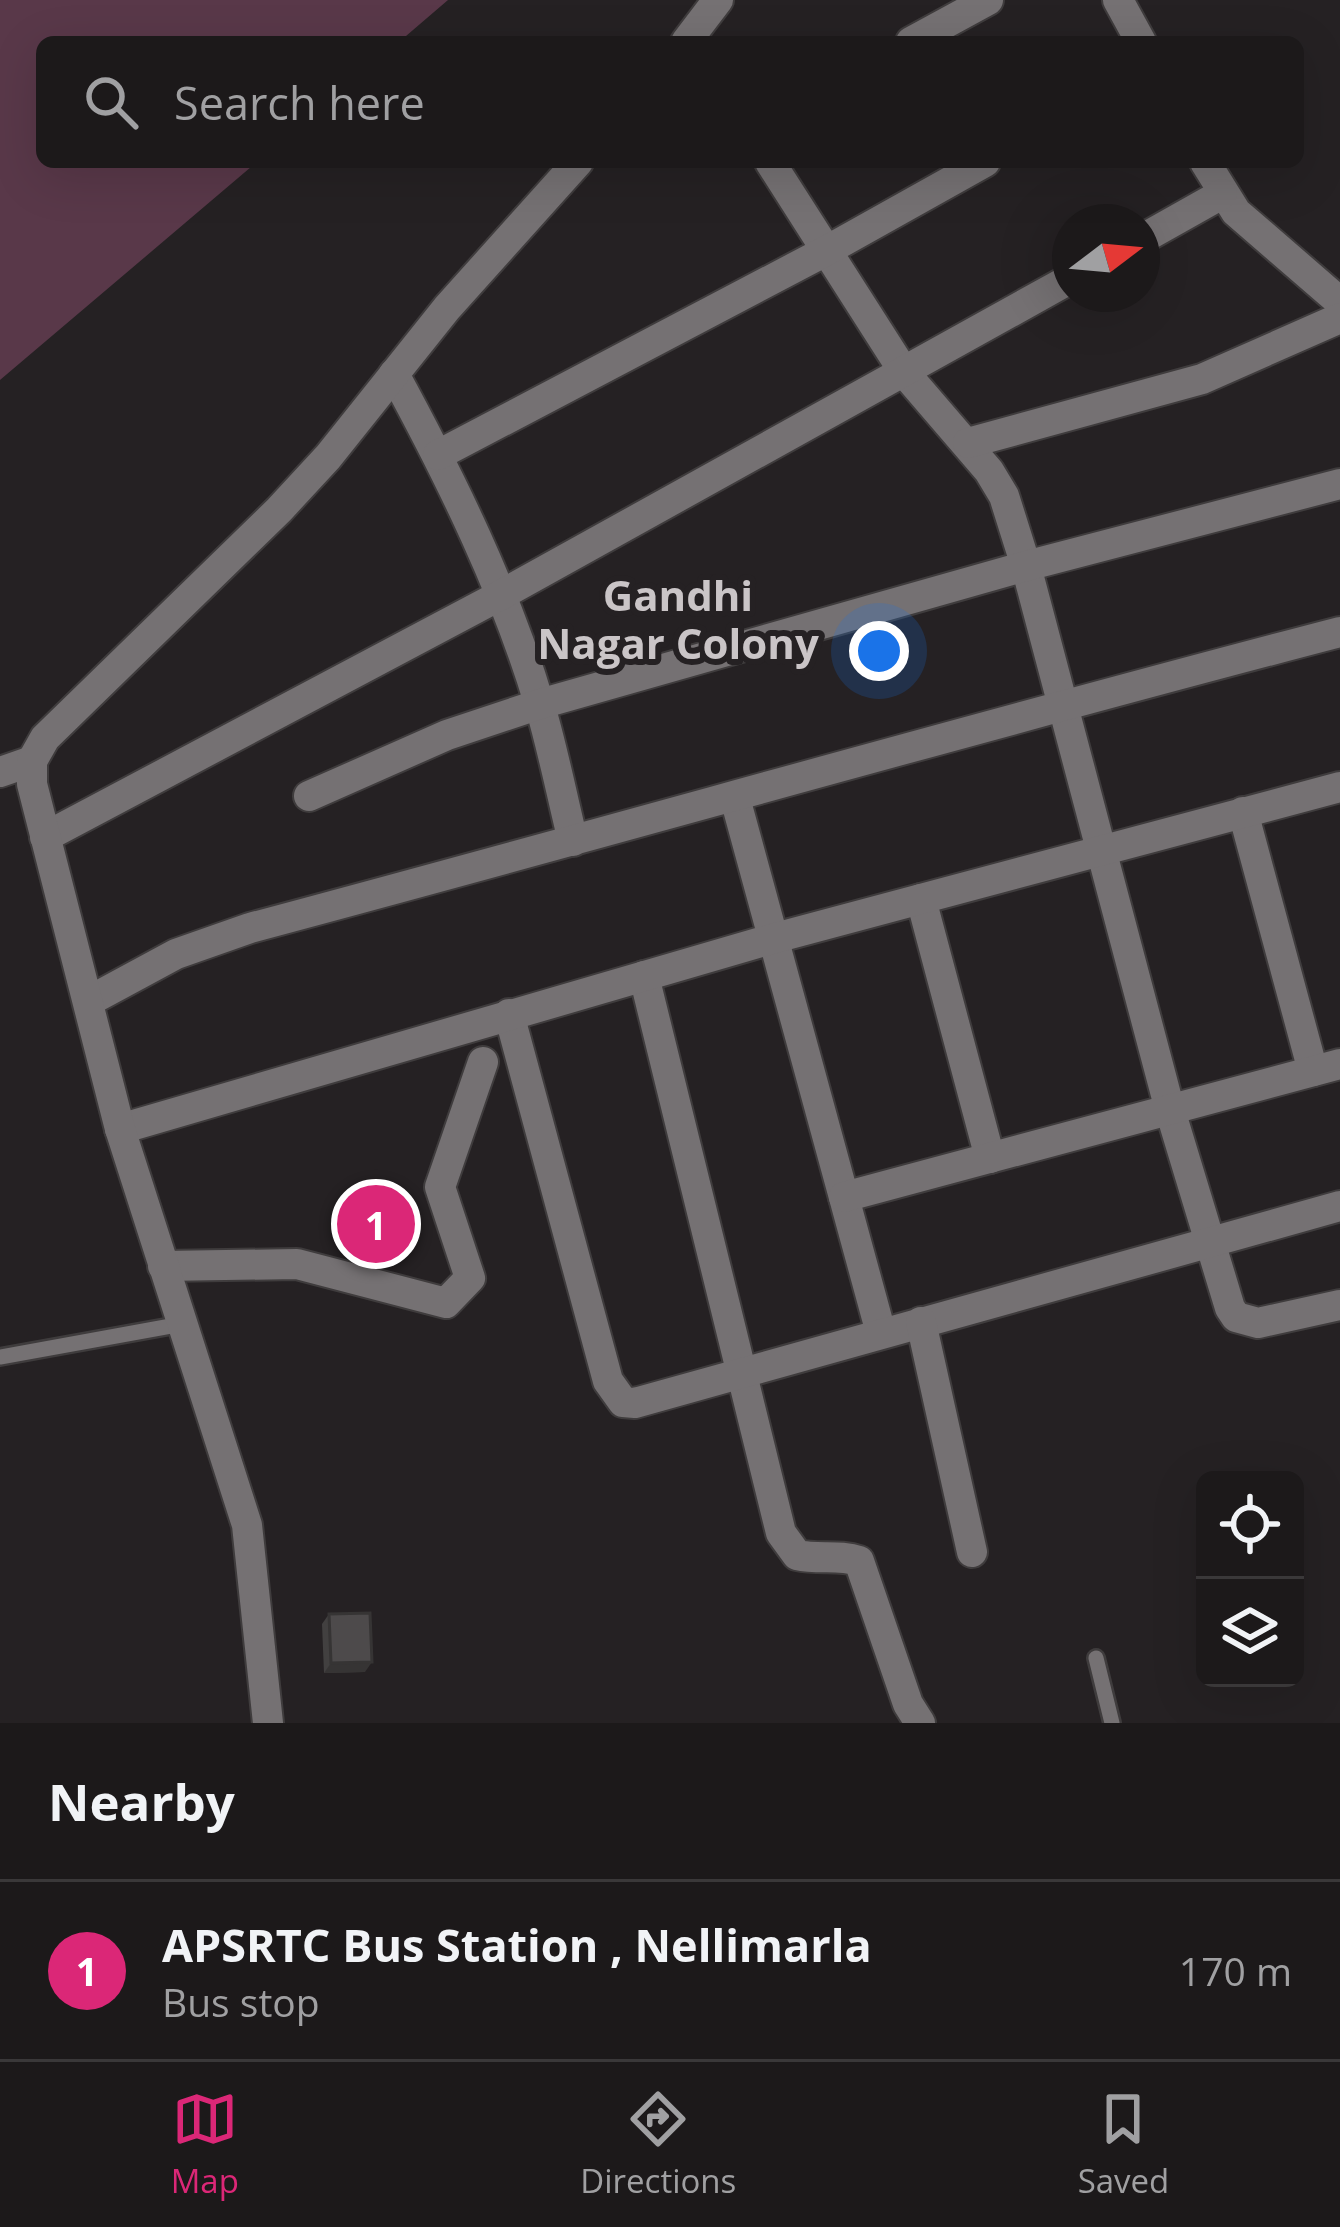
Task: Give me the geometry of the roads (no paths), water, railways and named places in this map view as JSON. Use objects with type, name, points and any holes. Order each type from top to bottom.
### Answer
[{"type":"street","points":[[695,36],[718,0]]},
{"type":"street","points":[[922,36],[988,0]]},
{"type":"street","points":[[1118,0],[1138,36]]},
{"type":"street","points":[[268,1723],[248,1525],[120,1129],[32,784],[32,761],[45,738],[279,510],[447,308],[573,168]]},
{"type":"street","points":[[774,168],[904,372],[968,443],[1004,496],[1170,1110],[1230,1308],[1245,1322],[1258,1323],[1340,1305]]},
{"type":"street","points":[[438,455],[974,168]]},
{"type":"street","points":[[1208,168],[1222,194],[1261,236],[1340,302]]},
{"type":"street","points":[[1160,229],[1222,194]]},
{"type":"street","points":[[45,837],[499,596],[1052,289]]},
{"type":"street","points":[[968,443],[1202,379],[1340,318]]},
{"type":"street","points":[[394,374],[438,455],[499,596],[540,704],[573,842]]},
{"type":"street","points":[[309,796],[447,734],[540,704],[1026,566],[1340,484]]},
{"type":"street","points":[[89,1001],[211,940],[1340,632]]},
{"type":"street","points":[[0,772],[32,761]]},
{"type":"street","points":[[120,1129],[776,938],[1340,788]]},
{"type":"street","points":[[735,798],[881,1333]]},
{"type":"street","points":[[844,1196],[1326,1068],[1243,812]]},
{"type":"street","points":[[921,899],[990,1158]]},
{"type":"street","points":[[644,976],[787,1544],[797,1555],[860,1561],[908,1704],[920,1723]]},
{"type":"street","points":[[508,1014],[614,1395],[635,1403],[1340,1206]]},
{"type":"street","points":[[163,1266],[297,1264],[446,1303],[470,1278],[440,1187],[483,1063]]},
{"type":"street","points":[[921,1322],[971,1552]]},
{"type":"lane","points":[[0,1357],[182,1324]]},
{"type":"lane","points":[[1096,1658],[1112,1723]]},
{"type":"place","name":"APSRTC Bus Station , Nellimarla","points":[[376,1224]]},
{"type":"district","name":"Gandhi Nagar Colony","points":[[678,620]]}]
